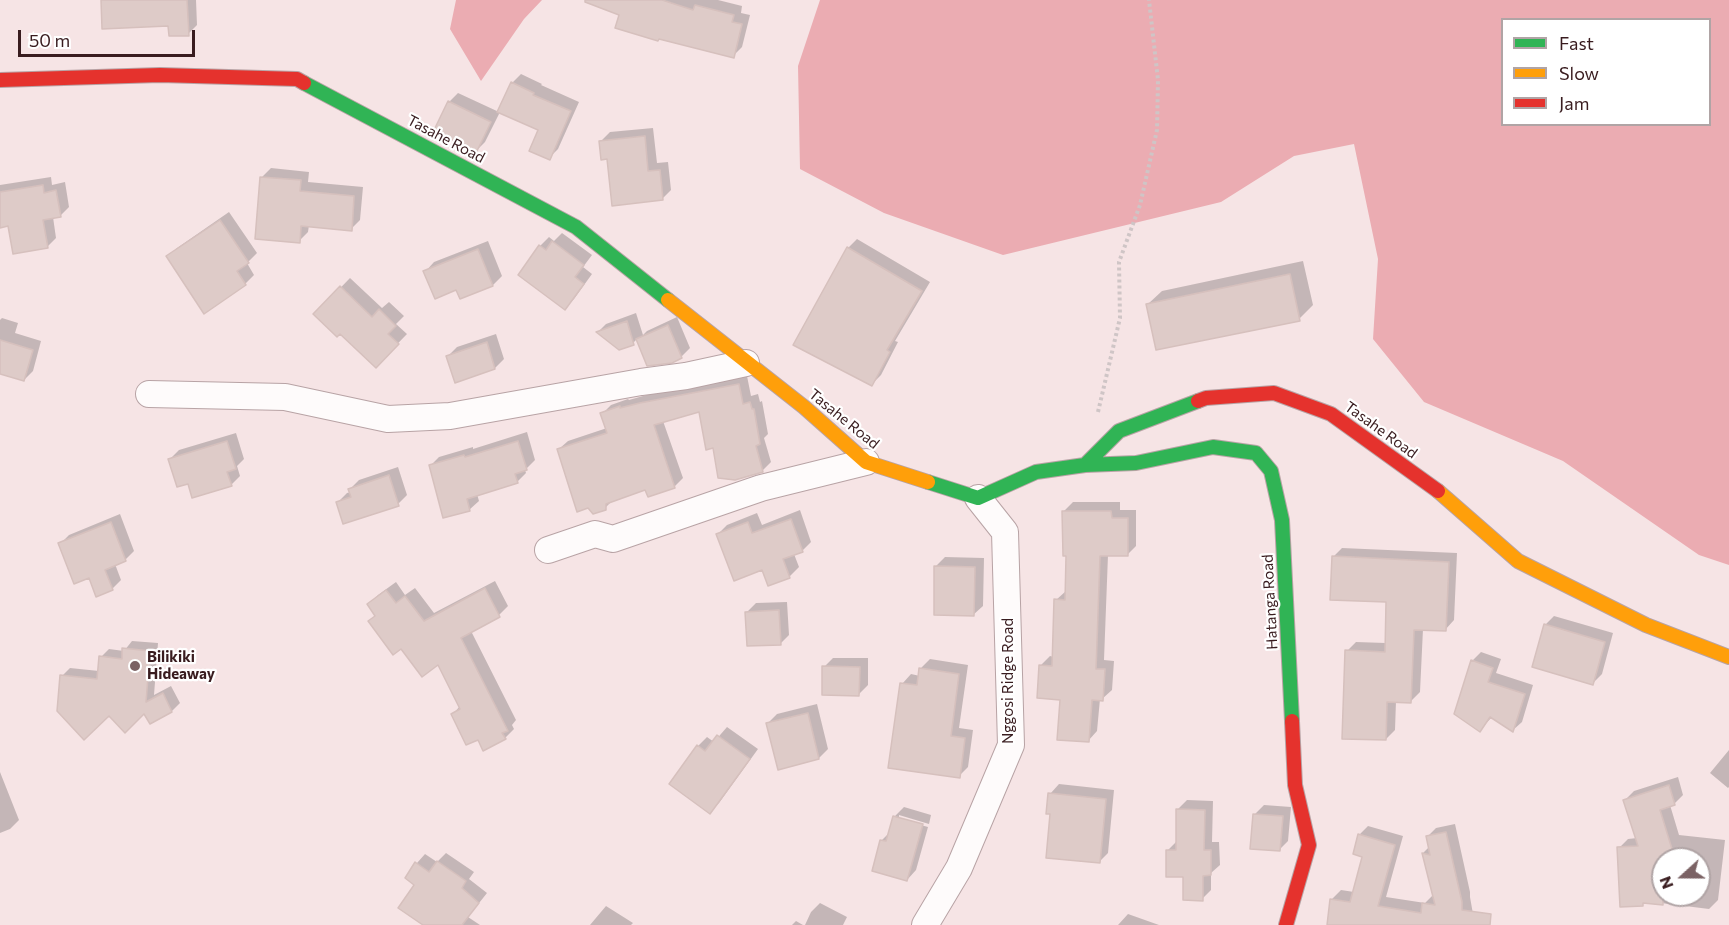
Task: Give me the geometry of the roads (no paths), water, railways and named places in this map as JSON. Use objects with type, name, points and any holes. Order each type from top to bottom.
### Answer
[{"type":"street","name":"Tasahe Road","points":[[0,80],[160,75],[297,79],[576,227],[804,407],[866,462],[978,498]]},
{"type":"street","points":[[149,394],[285,398],[388,419],[450,416],[686,376],[746,363]]},
{"type":"street","name":"Tasahe Road","points":[[1085,465],[1119,431],[1206,398],[1274,393],[1331,414],[1439,492],[1518,561],[1646,625],[1729,657]]},
{"type":"street","name":"Hatanga Road","points":[[1085,465],[1136,463],[1213,447],[1256,453],[1271,471],[1282,520],[1294,785],[1309,845],[1286,925]]},
{"type":"street","points":[[548,550],[595,534],[613,539],[761,488],[866,462]]},
{"type":"street","points":[[978,498],[1036,472],[1085,465]]},
{"type":"street","name":"Nggosi Ridge Road","points":[[925,925],[959,867],[1011,745],[1005,532],[978,498]]},
{"type":"place","name":"Bilikiki Hideaway","points":[[135,666]]}]
